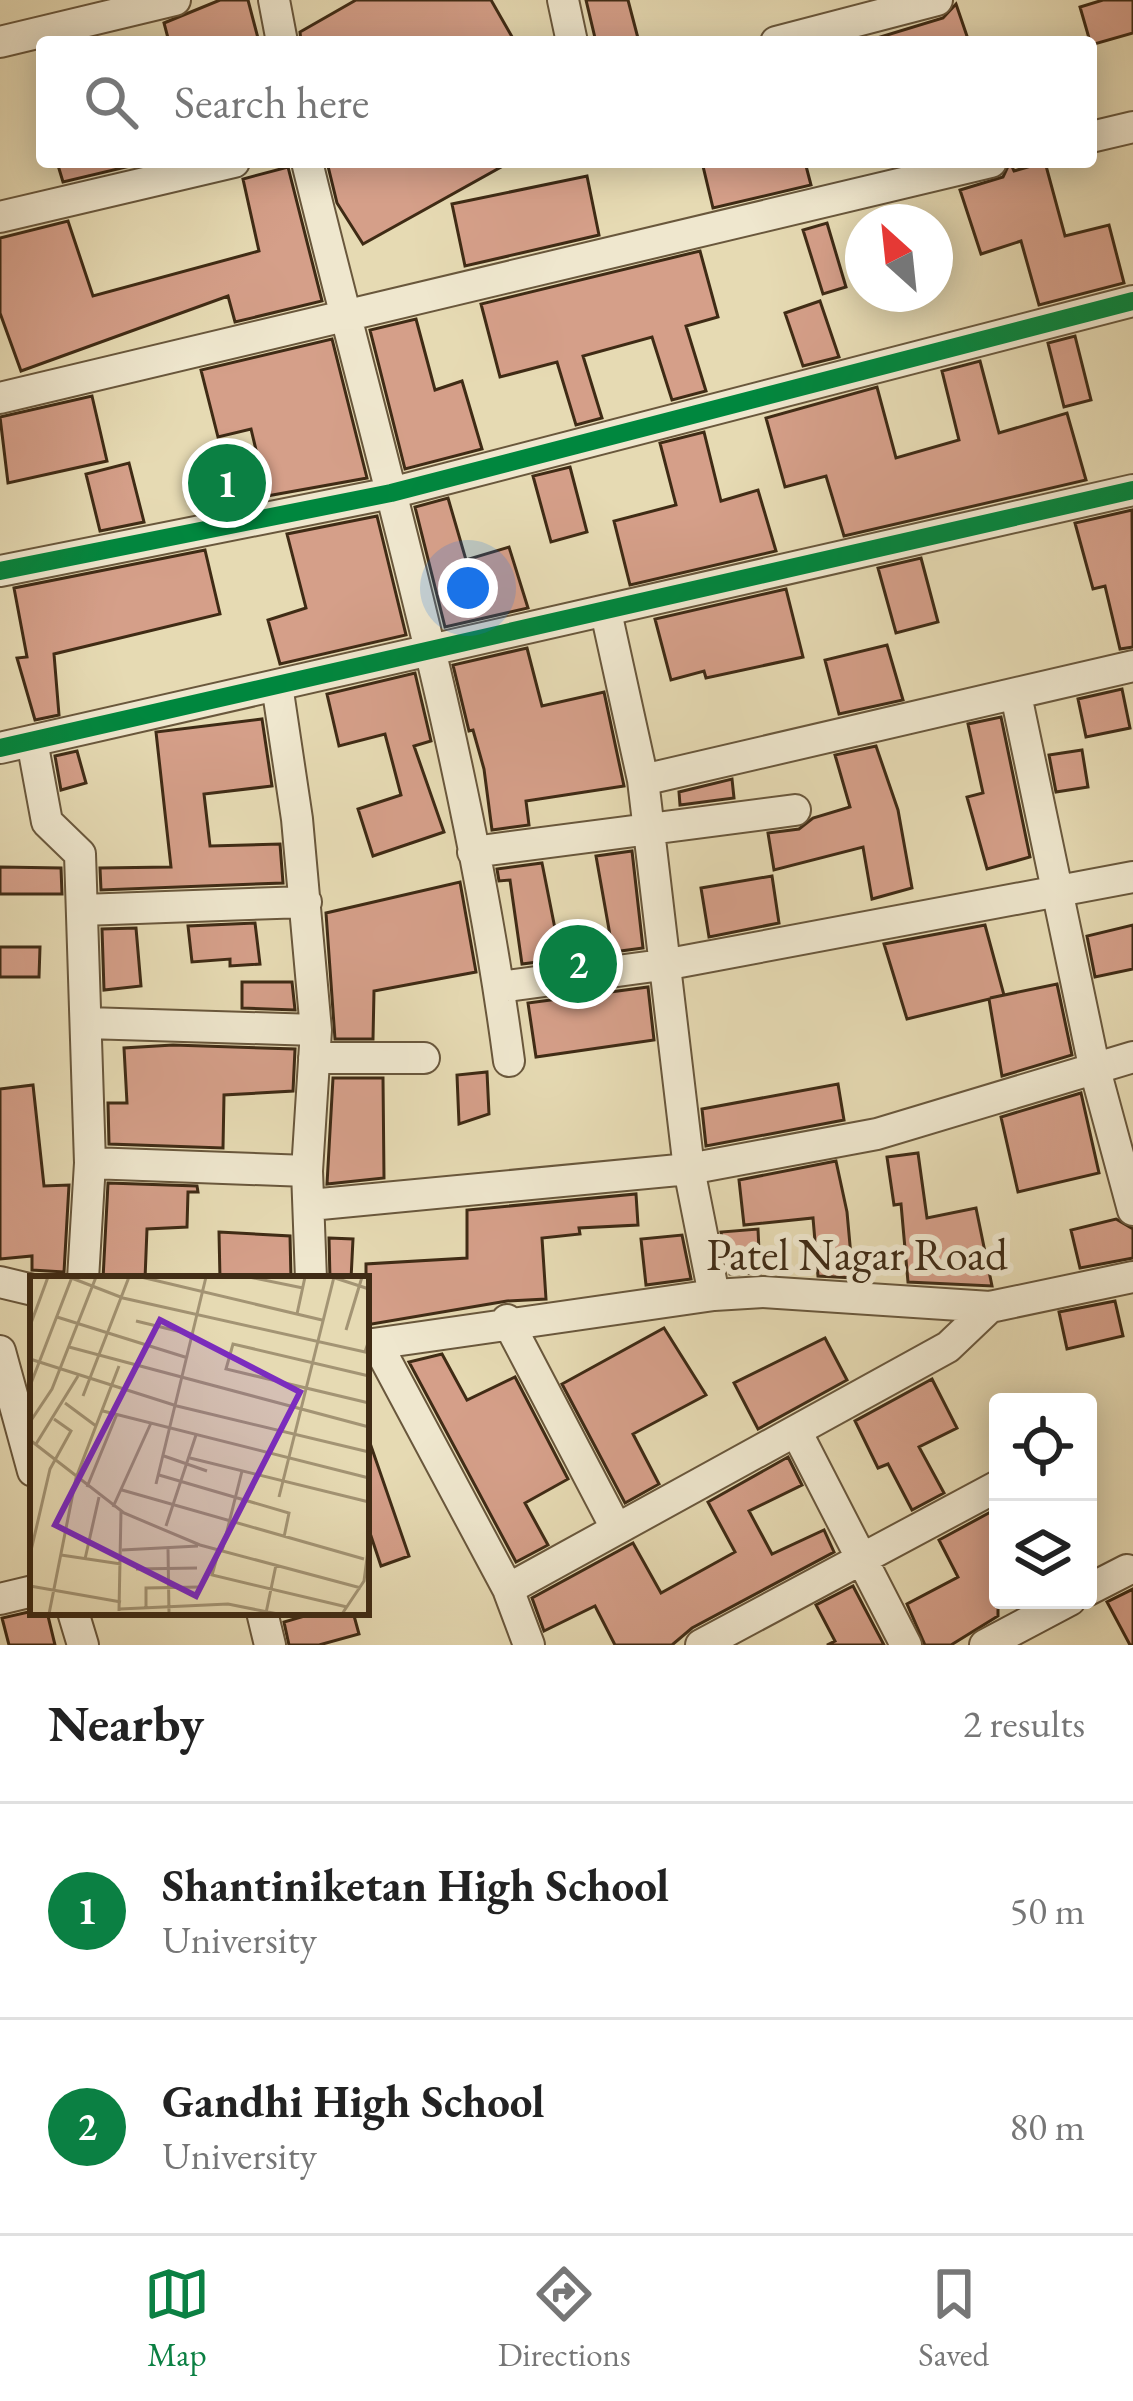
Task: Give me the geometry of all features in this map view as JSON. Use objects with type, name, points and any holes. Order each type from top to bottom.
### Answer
[{"type":"street","points":[[0,42],[175,0]]},
{"type":"street","points":[[274,0],[281,36]]},
{"type":"street","points":[[562,0],[571,36]]},
{"type":"street","points":[[799,36],[937,0]]},
{"type":"street","points":[[1097,136],[1133,127]]},
{"type":"street","points":[[0,217],[208,168]]},
{"type":"street","points":[[308,168],[429,650],[500,988],[509,1061]]},
{"type":"street","points":[[0,398],[966,168]]},
{"type":"street","points":[[0,571],[391,494],[1133,301]]},
{"type":"street","points":[[0,748],[1133,490]]},
{"type":"street","points":[[606,612],[643,780],[689,1169],[714,1294]]},
{"type":"street","points":[[643,780],[1016,695],[1131,674]]},
{"type":"street","points":[[277,685],[306,902],[315,1044],[307,1171],[311,1276]]},
{"type":"street","points":[[1016,695],[1094,1066],[1133,1210]]},
{"type":"street","points":[[32,741],[47,822],[80,854],[90,1163],[83,1276]]},
{"type":"street","points":[[473,852],[650,825],[794,811]]},
{"type":"street","points":[[500,988],[668,964],[1133,877]]},
{"type":"street","points":[[82,910],[306,902]]},
{"type":"street","points":[[87,1023],[424,1058]]},
{"type":"street","points":[[310,1205],[689,1169],[877,1134],[1133,1057]]},
{"type":"street","points":[[90,1163],[307,1171]]},
{"type":"street","points":[[0,1282],[30,1289]]},
{"type":"street","name":"Patel Nagar Road","points":[[372,1344],[507,1320],[714,1294],[763,1292],[990,1307],[1131,1287]]},
{"type":"street","points":[[508,1588],[948,1347],[990,1307]]},
{"type":"street","points":[[507,1320],[615,1526]]},
{"type":"street","points":[[372,1344],[508,1588],[529,1645]]},
{"type":"street","points":[[0,1351],[30,1460]]},
{"type":"street","points":[[796,1433],[906,1645]]},
{"type":"street","points":[[701,1645],[989,1491]]},
{"type":"street","points":[[1097,1586],[1127,1570]]},
{"type":"street","points":[[0,1599],[30,1592]]},
{"type":"street","points":[[985,1645],[1053,1609]]},
{"type":"street","points":[[74,1615],[83,1645]]},
{"type":"street","points":[[263,1615],[270,1645]]},
{"type":"building","points":[[220,0],[248,0],[257,36],[167,36],[164,23]]},
{"type":"building","points":[[356,0],[491,0],[512,36],[300,36]]},
{"type":"building","points":[[586,0],[628,0],[637,36],[595,36]]},
{"type":"building","points":[[1103,0],[1133,0],[1133,33],[1097,43],[1097,36],[1088,36],[1080,7]]},
{"type":"building","points":[[956,4],[967,36],[884,36],[943,18]]},
{"type":"building","points":[[59,168],[122,168],[63,182]]},
{"type":"building","points":[[288,168],[322,301],[235,322],[228,296],[21,371],[0,313],[0,238],[68,221],[93,296],[259,251],[243,179]]},
{"type":"building","points":[[328,168],[499,168],[363,244],[337,203]]},
{"type":"building","points":[[703,168],[807,168],[811,185],[713,208]]},
{"type":"building","points":[[1007,168],[1047,168],[1065,236],[1109,225],[1124,283],[1039,305],[1021,241],[981,254],[960,190],[1003,177]]},
{"type":"building","points":[[587,176],[599,235],[465,266],[452,204]]},
{"type":"building","points":[[827,223],[845,287],[823,294],[803,230]]},
{"type":"building","points":[[700,251],[718,317],[686,326],[706,391],[672,400],[652,337],[583,356],[602,418],[576,425],[557,362],[500,377],[481,304]]},
{"type":"building","points":[[820,301],[839,357],[803,366],[785,313]]},
{"type":"building","points":[[416,319],[435,390],[462,381],[482,449],[405,469],[370,330]]},
{"type":"building","points":[[1075,336],[1091,400],[1064,407],[1048,343]]},
{"type":"building","points":[[332,339],[367,478],[267,496],[251,429],[218,437],[201,370]]},
{"type":"building","points":[[980,361],[999,433],[1067,413],[1086,480],[844,536],[826,476],[785,487],[766,418],[877,387],[896,458],[959,440],[942,371]]},
{"type":"building","points":[[92,396],[107,461],[8,483],[0,417]]},
{"type":"building","points":[[704,432],[721,501],[758,490],[776,551],[630,585],[614,521],[676,505],[660,443]]},
{"type":"building","points":[[129,463],[144,522],[100,531],[86,474]]},
{"type":"building","points":[[570,467],[587,532],[551,542],[533,476]]},
{"type":"building","points":[[448,498],[466,560],[509,547],[528,608],[445,627],[415,507]]},
{"type":"building","points":[[1132,510],[1133,647],[1120,649],[1105,586],[1093,589],[1075,523]]},
{"type":"building","points":[[377,516],[406,635],[280,664],[268,620],[306,608],[287,534]]},
{"type":"building","points":[[205,550],[220,614],[54,654],[59,715],[35,720],[17,658],[27,657],[14,588]]},
{"type":"building","points":[[921,558],[938,622],[896,633],[878,568]]},
{"type":"building","points":[[786,589],[803,657],[706,678],[704,671],[671,680],[655,619]]},
{"type":"building","points":[[887,645],[903,700],[839,714],[825,660]]},
{"type":"building","points":[[527,648],[542,706],[604,692],[624,786],[526,801],[529,825],[492,830],[484,769],[453,665]]},
{"type":"building","points":[[415,673],[431,741],[414,746],[444,832],[373,856],[358,809],[401,795],[385,734],[339,746],[327,694]]},
{"type":"building","points":[[1122,689],[1130,728],[1086,737],[1078,699]]},
{"type":"building","points":[[1001,717],[1030,857],[987,869],[967,797],[983,793],[968,724]]},
{"type":"building","points":[[262,719],[272,786],[204,794],[210,846],[280,844],[283,883],[101,890],[100,868],[171,867],[156,732]]},
{"type":"building","points":[[876,746],[898,810],[912,888],[872,899],[863,847],[774,870],[768,833],[799,829],[813,818],[850,807],[835,755]]},
{"type":"building","points":[[1082,750],[1088,787],[1056,792],[1049,755]]},
{"type":"building","points":[[77,751],[86,783],[61,790],[55,756]]},
{"type":"building","points":[[732,779],[734,798],[680,805],[679,792]]},
{"type":"building","points":[[632,851],[643,948],[613,952],[596,856]]},
{"type":"building","points":[[542,863],[561,959],[522,964],[510,880],[499,881],[497,869]]},
{"type":"building","points":[[0,867],[61,868],[62,894],[0,894]]},
{"type":"building","points":[[772,876],[779,923],[709,937],[701,888]]},
{"type":"building","points":[[460,882],[476,972],[374,991],[373,1039],[335,1039],[326,913]]},
{"type":"building","points":[[255,923],[260,964],[230,966],[230,959],[192,962],[188,926]]},
{"type":"building","points":[[985,925],[1004,995],[990,998],[1057,984],[1072,1055],[1002,1076],[989,999],[907,1019],[884,944]]},
{"type":"building","points":[[1133,925],[1133,969],[1095,977],[1087,936]]},
{"type":"building","points":[[136,928],[141,986],[104,990],[102,929]]},
{"type":"building","points":[[0,947],[40,947],[39,977],[0,977]]},
{"type":"building","points":[[242,982],[292,982],[295,1010],[242,1008]]},
{"type":"building","points":[[648,987],[654,1040],[536,1057],[528,1003]]},
{"type":"building","points":[[124,1048],[295,1049],[293,1091],[224,1095],[223,1148],[109,1144],[108,1103],[127,1103]]},
{"type":"building","points":[[487,1072],[489,1114],[459,1124],[457,1075]]},
{"type":"building","points":[[333,1078],[383,1078],[384,1178],[327,1184]]},
{"type":"building","points":[[838,1084],[844,1120],[706,1146],[702,1109]]},
{"type":"building","points":[[33,1085],[44,1186],[69,1185],[64,1272],[32,1270],[32,1256],[0,1259],[0,1089]]},
{"type":"building","points":[[1081,1093],[1099,1173],[1018,1192],[1001,1117]]},
{"type":"building","points":[[918,1153],[927,1218],[976,1208],[992,1286],[908,1282],[901,1204],[894,1205],[887,1157]]},
{"type":"building","points":[[836,1161],[853,1278],[818,1276],[813,1218],[744,1225],[739,1180]]},
{"type":"building","points":[[108,1183],[197,1186],[198,1192],[188,1192],[187,1227],[147,1229],[145,1276],[103,1276]]},
{"type":"building","points":[[636,1194],[638,1225],[579,1228],[580,1234],[542,1238],[546,1299],[369,1324],[366,1264],[467,1258],[467,1210]]},
{"type":"building","points":[[1116,1219],[1133,1229],[1133,1258],[1080,1268],[1071,1230]]},
{"type":"building","points":[[758,1229],[760,1273],[730,1274],[721,1232]]},
{"type":"building","points":[[219,1232],[290,1236],[291,1276],[220,1276]]},
{"type":"building","points":[[682,1235],[691,1279],[646,1285],[641,1239]]},
{"type":"building","points":[[329,1238],[353,1239],[351,1276],[330,1276]]},
{"type":"building","points":[[1115,1301],[1123,1336],[1067,1349],[1059,1312]]},
{"type":"building","points":[[664,1328],[706,1395],[633,1434],[659,1484],[625,1503],[562,1384]]},
{"type":"building","points":[[825,1338],[847,1380],[758,1429],[734,1383]]},
{"type":"building","points":[[442,1354],[467,1400],[515,1377],[568,1479],[525,1503],[548,1545],[516,1562],[409,1362]]},
{"type":"building","points":[[932,1379],[957,1428],[919,1447],[944,1493],[912,1510],[888,1464],[878,1468],[855,1421]]},
{"type":"building","points":[[369,1443],[409,1556],[381,1566],[369,1530]]},
{"type":"building","points":[[788,1457],[802,1485],[749,1511],[772,1554],[824,1530],[834,1552],[692,1628],[672,1645],[615,1645],[595,1606],[544,1631],[532,1598],[633,1543],[661,1593],[735,1552],[708,1502]]},
{"type":"building","points":[[989,1513],[989,1609],[998,1609],[998,1616],[951,1645],[925,1645],[907,1604],[958,1577],[939,1540]]},
{"type":"building","points":[[853,1586],[884,1645],[827,1645],[835,1641],[816,1605]]},
{"type":"building","points":[[1133,1589],[1133,1645],[1130,1645],[1107,1602]]},
{"type":"building","points":[[30,1612],[48,1615],[55,1645],[9,1645],[2,1618]]},
{"type":"building","points":[[308,1615],[354,1615],[359,1634],[319,1645],[289,1645],[284,1622]]},
{"type":"cycle path","points":[[0,571],[391,493],[1133,301]]},
{"type":"cycle path","points":[[0,748],[1133,490]]},
{"type":"place","name":"Shantiniketan High School","points":[[227,483]]},
{"type":"place","name":"Gandhi High School","points":[[578,964]]}]
